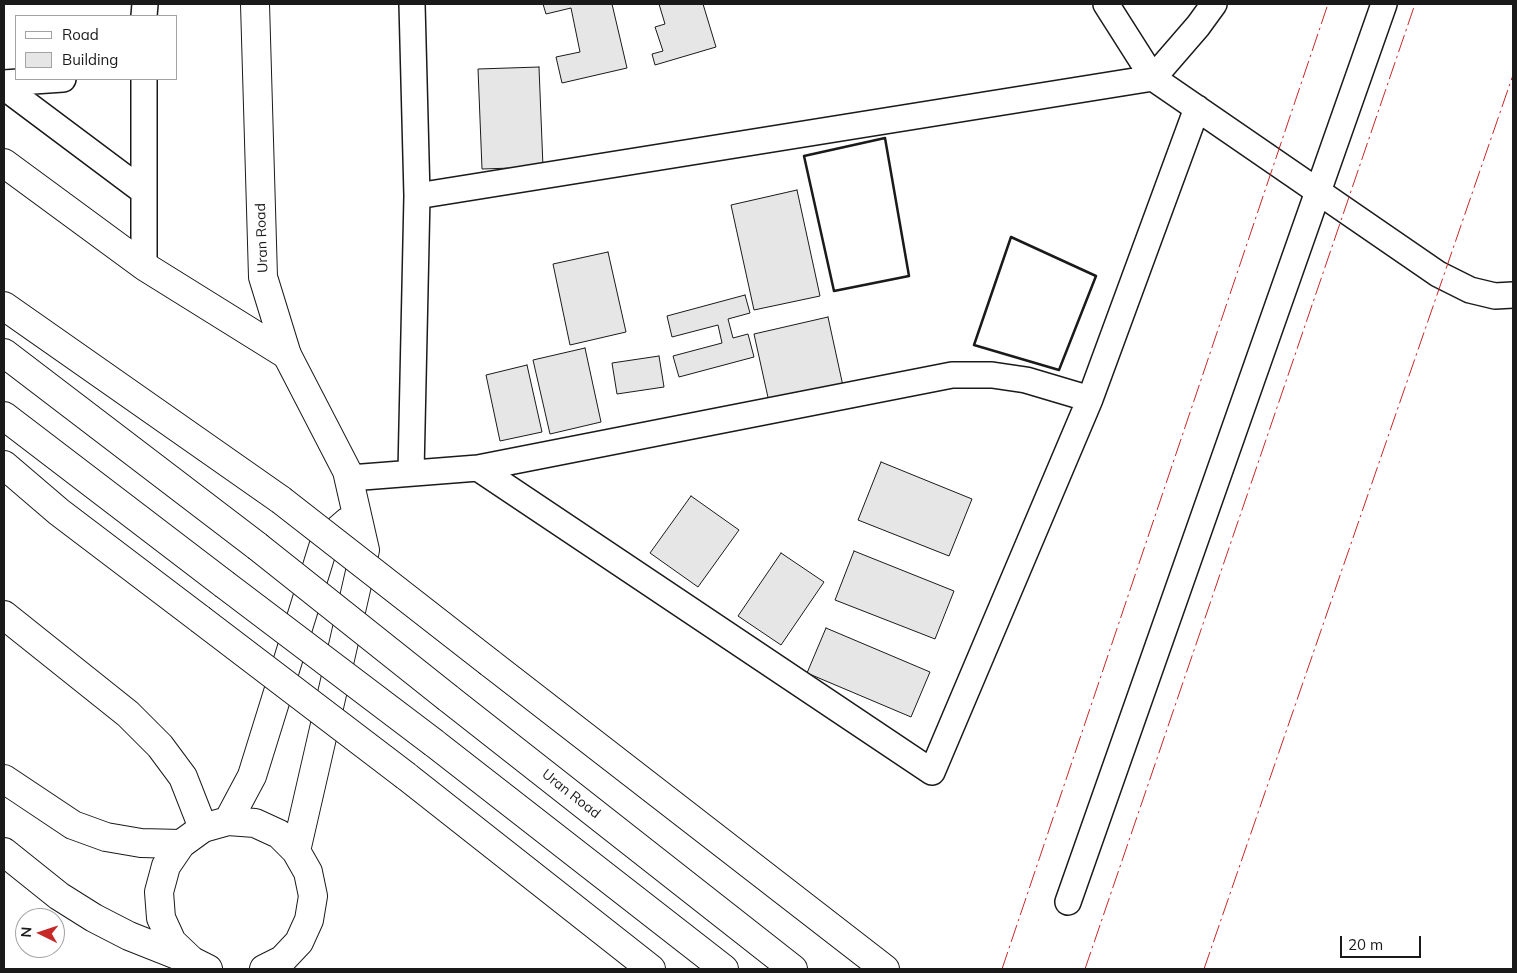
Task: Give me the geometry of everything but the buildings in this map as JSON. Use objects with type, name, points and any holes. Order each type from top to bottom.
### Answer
[{"type":"main road","name":"Uran Road","points":[[255,4],[263,276],[288,356],[326,427],[350,478],[365,550],[296,851]]},
{"type":"main road","points":[[4,163],[144,266],[288,356]]},
{"type":"main road","points":[[4,306],[281,500],[885,969]]},
{"type":"main road","name":"Uran Road","points":[[4,354],[257,546],[793,969]]},
{"type":"main road","points":[[4,416],[434,743],[724,969]]},
{"type":"main road","points":[[4,465],[59,512],[406,776],[651,969]]},
{"type":"main road","points":[[200,965],[172,942],[161,918],[159,892],[166,866],[181,844],[215,824],[252,776],[325,541],[356,514]]},
{"type":"main road","points":[[4,615],[128,714],[160,746],[215,824]]},
{"type":"main road","points":[[4,779],[73,825],[115,839],[141,843],[181,844]]},
{"type":"main road","points":[[215,824],[255,823],[279,834],[296,851],[308,872],[313,896],[309,920],[299,942],[292,969]]},
{"type":"main road","points":[[4,852],[59,896],[94,918],[129,936],[200,965]]},
{"type":"main road","points":[[264,969],[282,960],[299,942]]},
{"type":"street","points":[[411,472],[416,196],[412,4]]},
{"type":"street","points":[[1106,4],[1153,78],[1438,274],[1470,290],[1495,296],[1513,296]]},
{"type":"street","points":[[416,196],[1153,78],[1198,26],[1214,4]]},
{"type":"street","points":[[1068,902],[1384,4]]},
{"type":"street","points":[[4,85],[53,80]]},
{"type":"street","points":[[144,80],[142,191],[144,266]]},
{"type":"street","points":[[4,85],[142,191]]},
{"type":"street","points":[[478,468],[932,772],[1090,399],[1197,108]]},
{"type":"street","points":[[350,478],[478,468],[952,375],[992,374],[1026,380],[1090,399]]},
{"type":"wall","points":[[885,138],[909,276],[834,291],[804,156],[885,138]]},
{"type":"wall","points":[[1011,237],[1096,276],[1059,370],[974,345],[1011,237]]},
{"type":"power","points":[[1002,969],[1328,4]]},
{"type":"power","points":[[1085,969],[1415,4]]},
{"type":"power","points":[[1204,969],[1513,75]]}]
